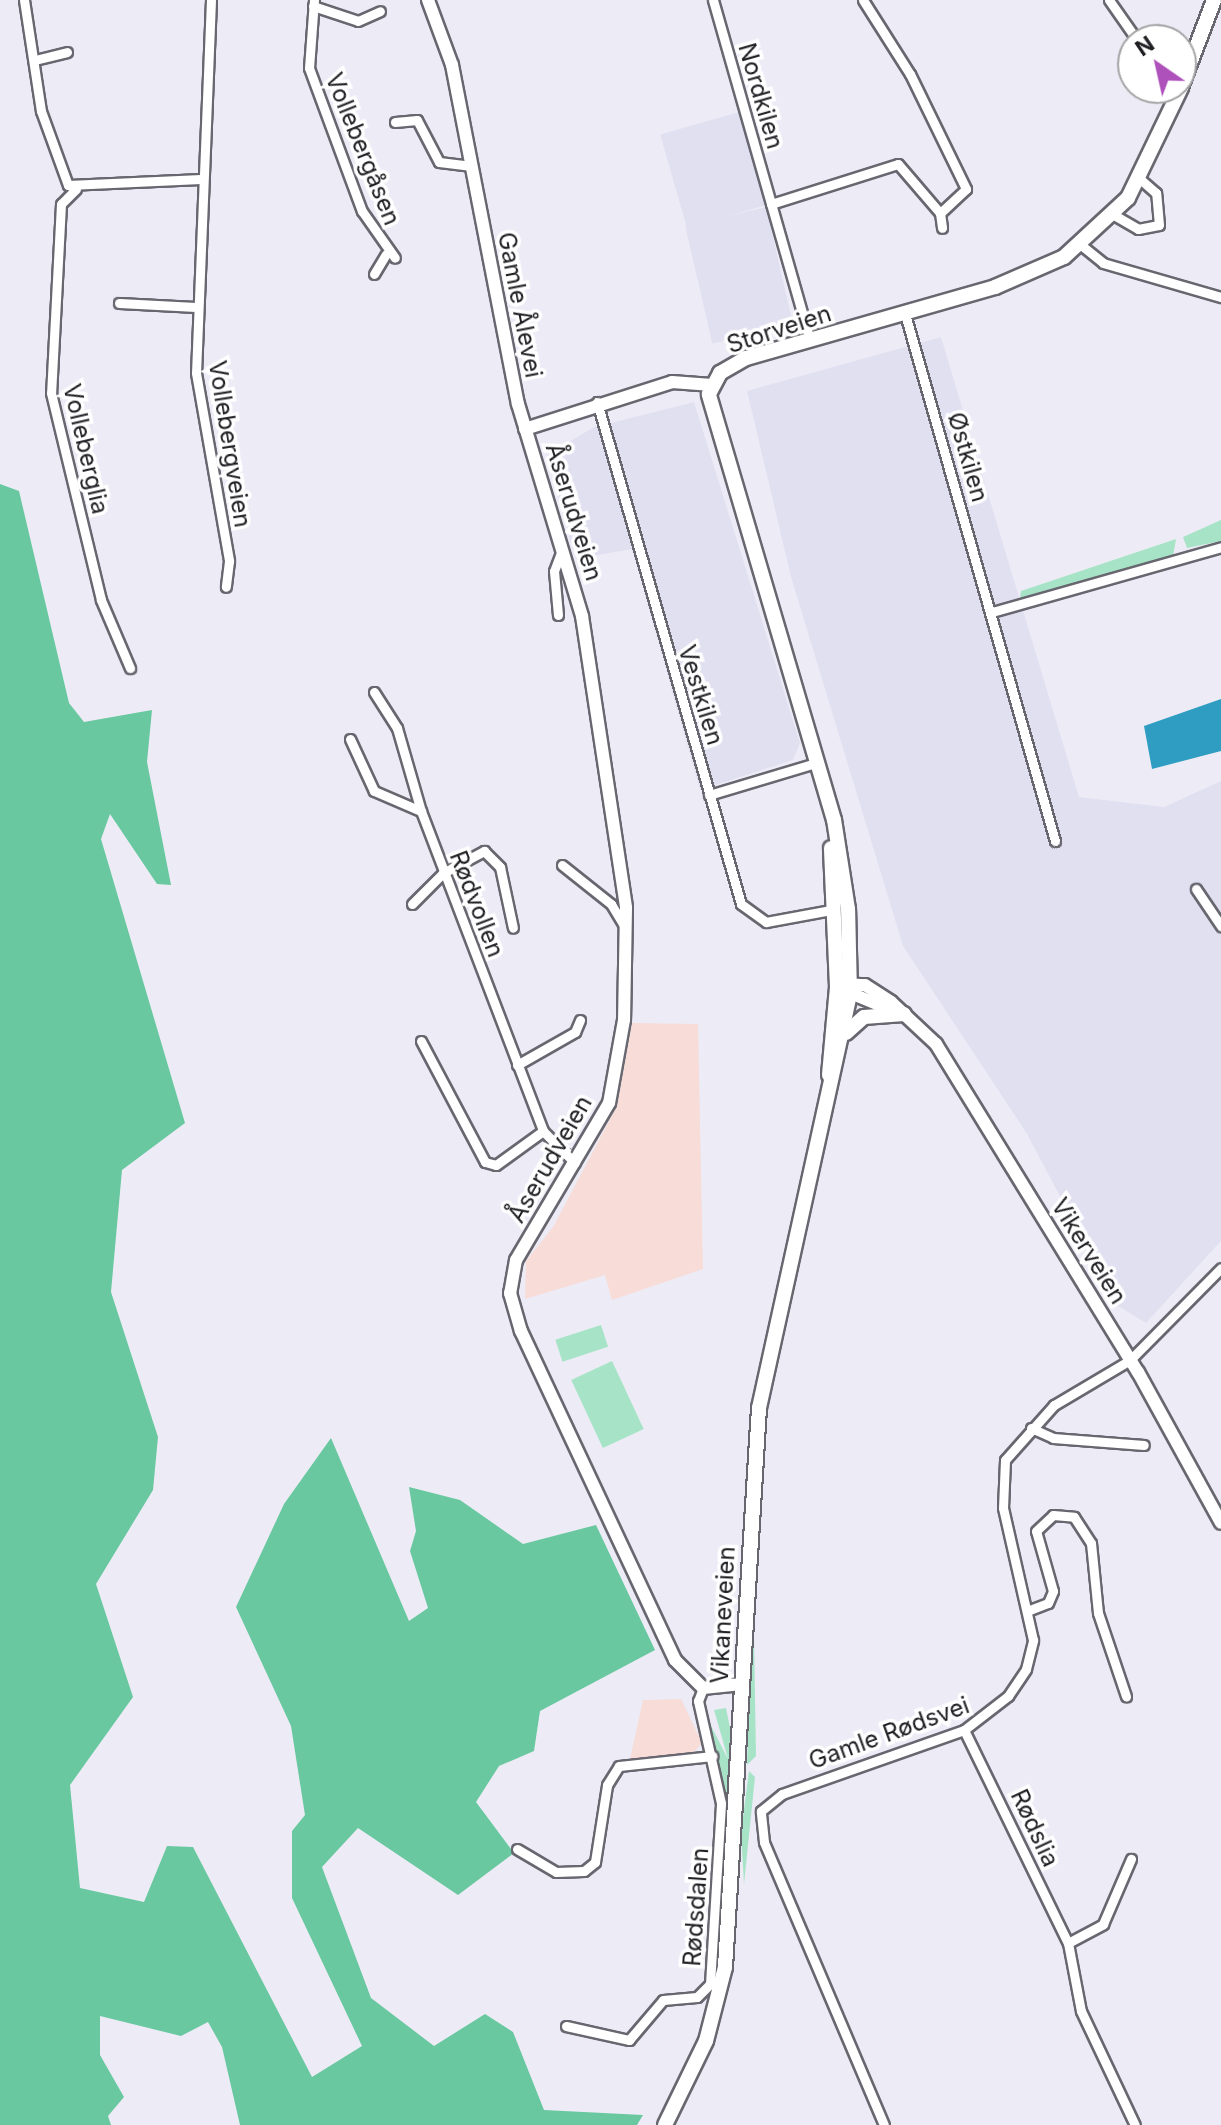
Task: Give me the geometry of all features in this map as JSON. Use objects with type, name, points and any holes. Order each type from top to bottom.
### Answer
[{"type":"main road","name":"Storveien","points":[[1197,44],[1214,0]]},
{"type":"main road","name":"Storveien","points":[[845,987],[822,787],[717,430],[712,385],[735,363],[1026,276],[1081,245],[1114,215],[1140,179],[1173,104]]},
{"type":"main road","name":"Vikaneveien","points":[[666,2125],[706,2041],[725,1967],[759,1408],[845,1034],[845,987]]},
{"type":"main road","name":"Vikaneveien","points":[[828,1103],[845,987]]},
{"type":"main road","points":[[845,1034],[864,1017],[904,1014]]},
{"type":"street","points":[[24,0],[35,60],[68,184],[61,204]]},
{"type":"street","name":"Vollebergveien","points":[[211,0],[201,179],[196,373],[229,561],[226,587]]},
{"type":"street","name":"Gamle Ålevei","points":[[428,0],[443,30],[525,429]]},
{"type":"street","name":"Nordkilen","points":[[713,0],[810,340]]},
{"type":"street","points":[[863,0],[910,74],[966,189],[940,213]]},
{"type":"street","points":[[1109,0],[1126,24]]},
{"type":"street","points":[[314,3],[358,21],[380,11]]},
{"type":"street","name":"Vollebergåsen","points":[[314,3],[309,68],[353,189],[391,256],[374,274]]},
{"type":"street","points":[[35,60],[67,52]]},
{"type":"street","points":[[395,122],[417,120],[439,162],[472,166]]},
{"type":"street","points":[[771,204],[898,164],[940,213],[942,228]]},
{"type":"street","points":[[68,184],[201,179]]},
{"type":"street","points":[[1114,215],[1138,229],[1159,225],[1156,193],[1140,179]]},
{"type":"street","name":"Volleberglia","points":[[68,184],[61,204],[51,393],[101,600],[130,668]]},
{"type":"street","points":[[1081,245],[1103,263],[1221,300],[1221,309]]},
{"type":"street","points":[[119,303],[196,307]]},
{"type":"street","name":"Østkilen","points":[[905,314],[1055,841]]},
{"type":"street","points":[[525,429],[597,402],[682,380],[712,385]]},
{"type":"street","name":"Vestkilen","points":[[597,402],[709,795],[747,912],[766,922],[831,910]]},
{"type":"street","name":"Åserudveien","points":[[525,429],[562,550],[593,677],[627,932],[613,1088],[575,1163],[511,1272],[513,1306],[666,1644],[703,1688]]},
{"type":"street","points":[[992,612],[1221,547]]},
{"type":"street","points":[[558,615],[554,571],[562,550]]},
{"type":"street","name":"Rødvollen","points":[[374,692],[397,728],[443,873],[543,1131],[575,1163]]},
{"type":"street","points":[[350,739],[374,791],[421,811]]},
{"type":"street","points":[[709,795],[816,763]]},
{"type":"street","points":[[412,904],[443,873],[489,852],[500,867],[513,928]]},
{"type":"street","points":[[562,865],[614,907],[627,932]]},
{"type":"street","points":[[1196,889],[1221,926]]},
{"type":"street","name":"Vikerveien","points":[[845,987],[904,1014],[936,1044],[1130,1360],[1221,1523]]},
{"type":"street","points":[[517,1065],[575,1032],[580,1020]]},
{"type":"street","points":[[421,1041],[485,1162],[496,1165],[543,1131]]},
{"type":"street","name":"Gamle Rødsvei","points":[[884,2125],[759,1818],[782,1794],[964,1730],[995,1710],[1026,1669],[1033,1640],[1000,1481],[1005,1460],[1031,1428],[1062,1398],[1130,1360],[1221,1268]]},
{"type":"street","points":[[1031,1428],[1053,1438],[1144,1445]]},
{"type":"street","points":[[1027,1611],[1048,1603],[1053,1591],[1036,1531],[1053,1515],[1074,1517],[1091,1543],[1098,1613],[1126,1696]]},
{"type":"street","points":[[703,1688],[742,1684]]},
{"type":"street","name":"Rødsdalen","points":[[566,2026],[625,2041],[669,1997],[707,1990],[721,1803],[698,1701],[703,1688]]},
{"type":"street","name":"Rødslia","points":[[964,1730],[1068,1943],[1081,2011],[1135,2125]]},
{"type":"street","points":[[517,1849],[556,1872],[584,1871],[595,1862],[607,1785],[619,1766],[712,1756]]},
{"type":"street","points":[[1068,1943],[1103,1924],[1131,1859]]},
{"type":"shaded area","points":[[739,112],[766,205],[687,228],[660,135]]},
{"type":"shaded area","points":[[766,207],[793,325],[712,344],[685,226]]},
{"type":"shaded area","points":[[941,337],[1079,797],[1164,807],[1221,781],[1221,1241],[1146,1323],[1118,1306],[1027,1134],[903,946],[791,577],[747,391]]},
{"type":"shaded area","points":[[694,402],[800,743],[793,760],[700,790],[632,549],[575,559],[547,455],[594,427]]},
{"type":"shaded area","points":[[632,1023],[698,1024],[703,1269],[612,1300],[605,1275],[525,1299],[526,1261],[553,1227],[617,1106]]},
{"type":"shaded area","points":[[681,1699],[702,1743],[694,1752],[630,1759],[643,1700]]},
{"type":"green space","points":[[0,484],[19,491],[69,703],[84,722],[152,710],[147,762],[171,885],[157,884],[110,814],[101,839],[185,1123],[122,1170],[111,1292],[158,1437],[153,1490],[96,1584],[133,1697],[70,1785],[80,1888],[144,1902],[167,1846],[193,1847],[312,2077],[362,2046],[292,1898],[292,1831],[305,1815],[291,1726],[236,1607],[284,1504],[331,1438],[409,1621],[428,1608],[410,1551],[416,1531],[409,1487],[460,1500],[523,1544],[596,1525],[655,1650],[540,1711],[534,1751],[499,1766],[476,1802],[514,1853],[458,1895],[358,1828],[322,1867],[371,1998],[434,2046],[485,2014],[513,2032],[544,2110],[643,2115],[637,2125],[240,2125],[222,2047],[208,2022],[181,2036],[100,2016],[100,2055],[124,2097],[108,2116],[111,2125],[0,2125]]},
{"type":"green space","points":[[1221,520],[1221,541],[1187,548],[1183,537]]},
{"type":"green space","points":[[1176,539],[1173,556],[1020,598],[1021,591]]},
{"type":"green space","points":[[601,1325],[608,1347],[562,1362],[555,1340]]},
{"type":"green space","points":[[612,1361],[644,1429],[603,1448],[571,1380]]},
{"type":"green space","points":[[751,1636],[754,1636],[756,1756],[747,1765]]},
{"type":"green space","points":[[726,1708],[734,1747],[722,1940],[710,2003],[725,1797],[704,1712],[728,1759],[714,1710]]},
{"type":"green space","points":[[749,1771],[755,1777],[744,1884],[741,1833]]},
{"type":"water","points":[[1221,699],[1221,751],[1152,769],[1144,726]]}]
